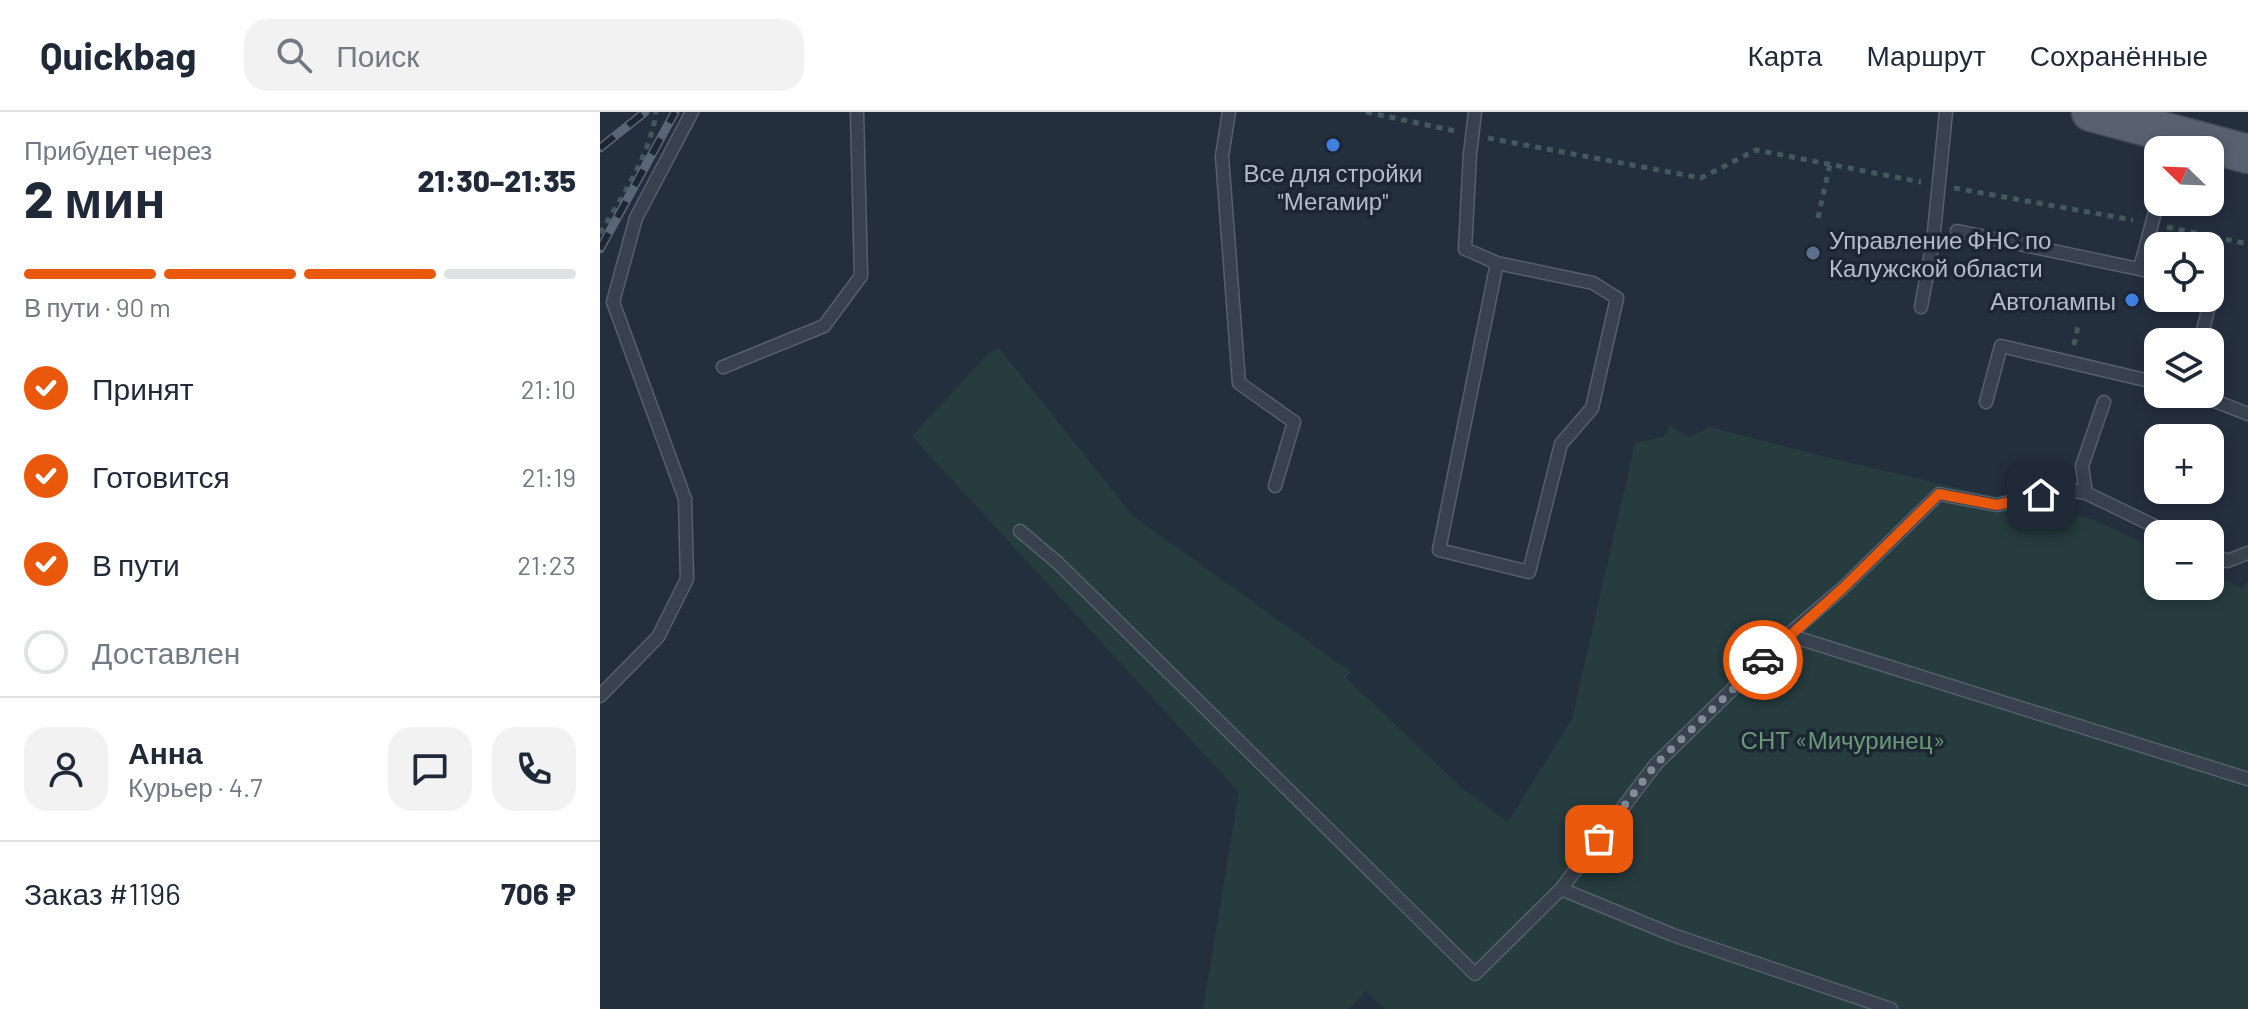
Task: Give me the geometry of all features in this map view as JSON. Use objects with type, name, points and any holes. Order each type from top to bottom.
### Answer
[{"type":"main road","points":[[2091,112],[2158,136]]},
{"type":"main road","points":[[2224,150],[2248,154]]},
{"type":"lane","points":[[600,696],[658,637],[687,579],[685,499],[613,302],[636,218],[692,112]]},
{"type":"lane","points":[[723,367],[824,326],[861,276],[857,112]]},
{"type":"lane","points":[[1229,112],[1222,156],[1239,383],[1294,422],[1275,486]]},
{"type":"lane","points":[[1475,112],[1465,249],[1497,263],[1593,283],[1617,298],[1592,408],[1561,444],[1529,572],[1439,550],[1497,263]]},
{"type":"lane","points":[[1921,307],[1946,112]]},
{"type":"lane","points":[[2140,268],[2153,216]]},
{"type":"lane","points":[[1957,231],[2144,269]]},
{"type":"lane","points":[[600,294],[613,302]]},
{"type":"lane","points":[[1986,402],[2001,346],[2144,380]]},
{"type":"lane","points":[[2086,493],[2082,466],[2104,402]]},
{"type":"lane","points":[[2224,405],[2248,414]]},
{"type":"lane","points":[[1020,531],[1058,563],[1475,974],[1561,889],[1656,764],[1939,494],[1997,505],[2063,489],[2086,493],[2144,521]]},
{"type":"lane","points":[[2224,560],[2248,553]]},
{"type":"lane","points":[[1788,635],[2248,779]]},
{"type":"lane","points":[[1561,889],[1673,935],[1891,1009]]},
{"type":"path","points":[[600,233],[625,192],[654,126],[656,112]]},
{"type":"path","points":[[1366,112],[1701,178],[1756,150],[2248,244]]},
{"type":"path","points":[[1818,218],[1830,164]]},
{"type":"green space","name":"СНТ «Мичуринец»","points":[[999,348],[1134,517],[1351,672],[1346,678],[1463,789],[1508,822],[1572,719],[1635,443],[1664,437],[1670,425],[1689,437],[1710,427],[2092,519],[2144,543],[2144,600],[2224,600],[2224,580],[2242,588],[2248,581],[2248,1009],[1385,1009],[1366,991],[1348,1009],[1203,1009],[1239,792],[912,436],[988,354]]},
{"type":"railway","points":[[600,148],[645,112]]},
{"type":"railway","points":[[600,249],[675,112]]},
{"type":"way so far","points":[[1599,839],[1656,764],[1763,660]]},
{"type":"place","name":"Все для стройки \"Мегамир\"","points":[[1333,145]]},
{"type":"place","name":"Управление ФНС по Калужской области","points":[[1813,253]]},
{"type":"place","name":"Автолампы","points":[[2132,300]]},
{"type":"route","points":[[1763,660],[1843,588],[1939,494],[1997,505],[2041,495]]}]
